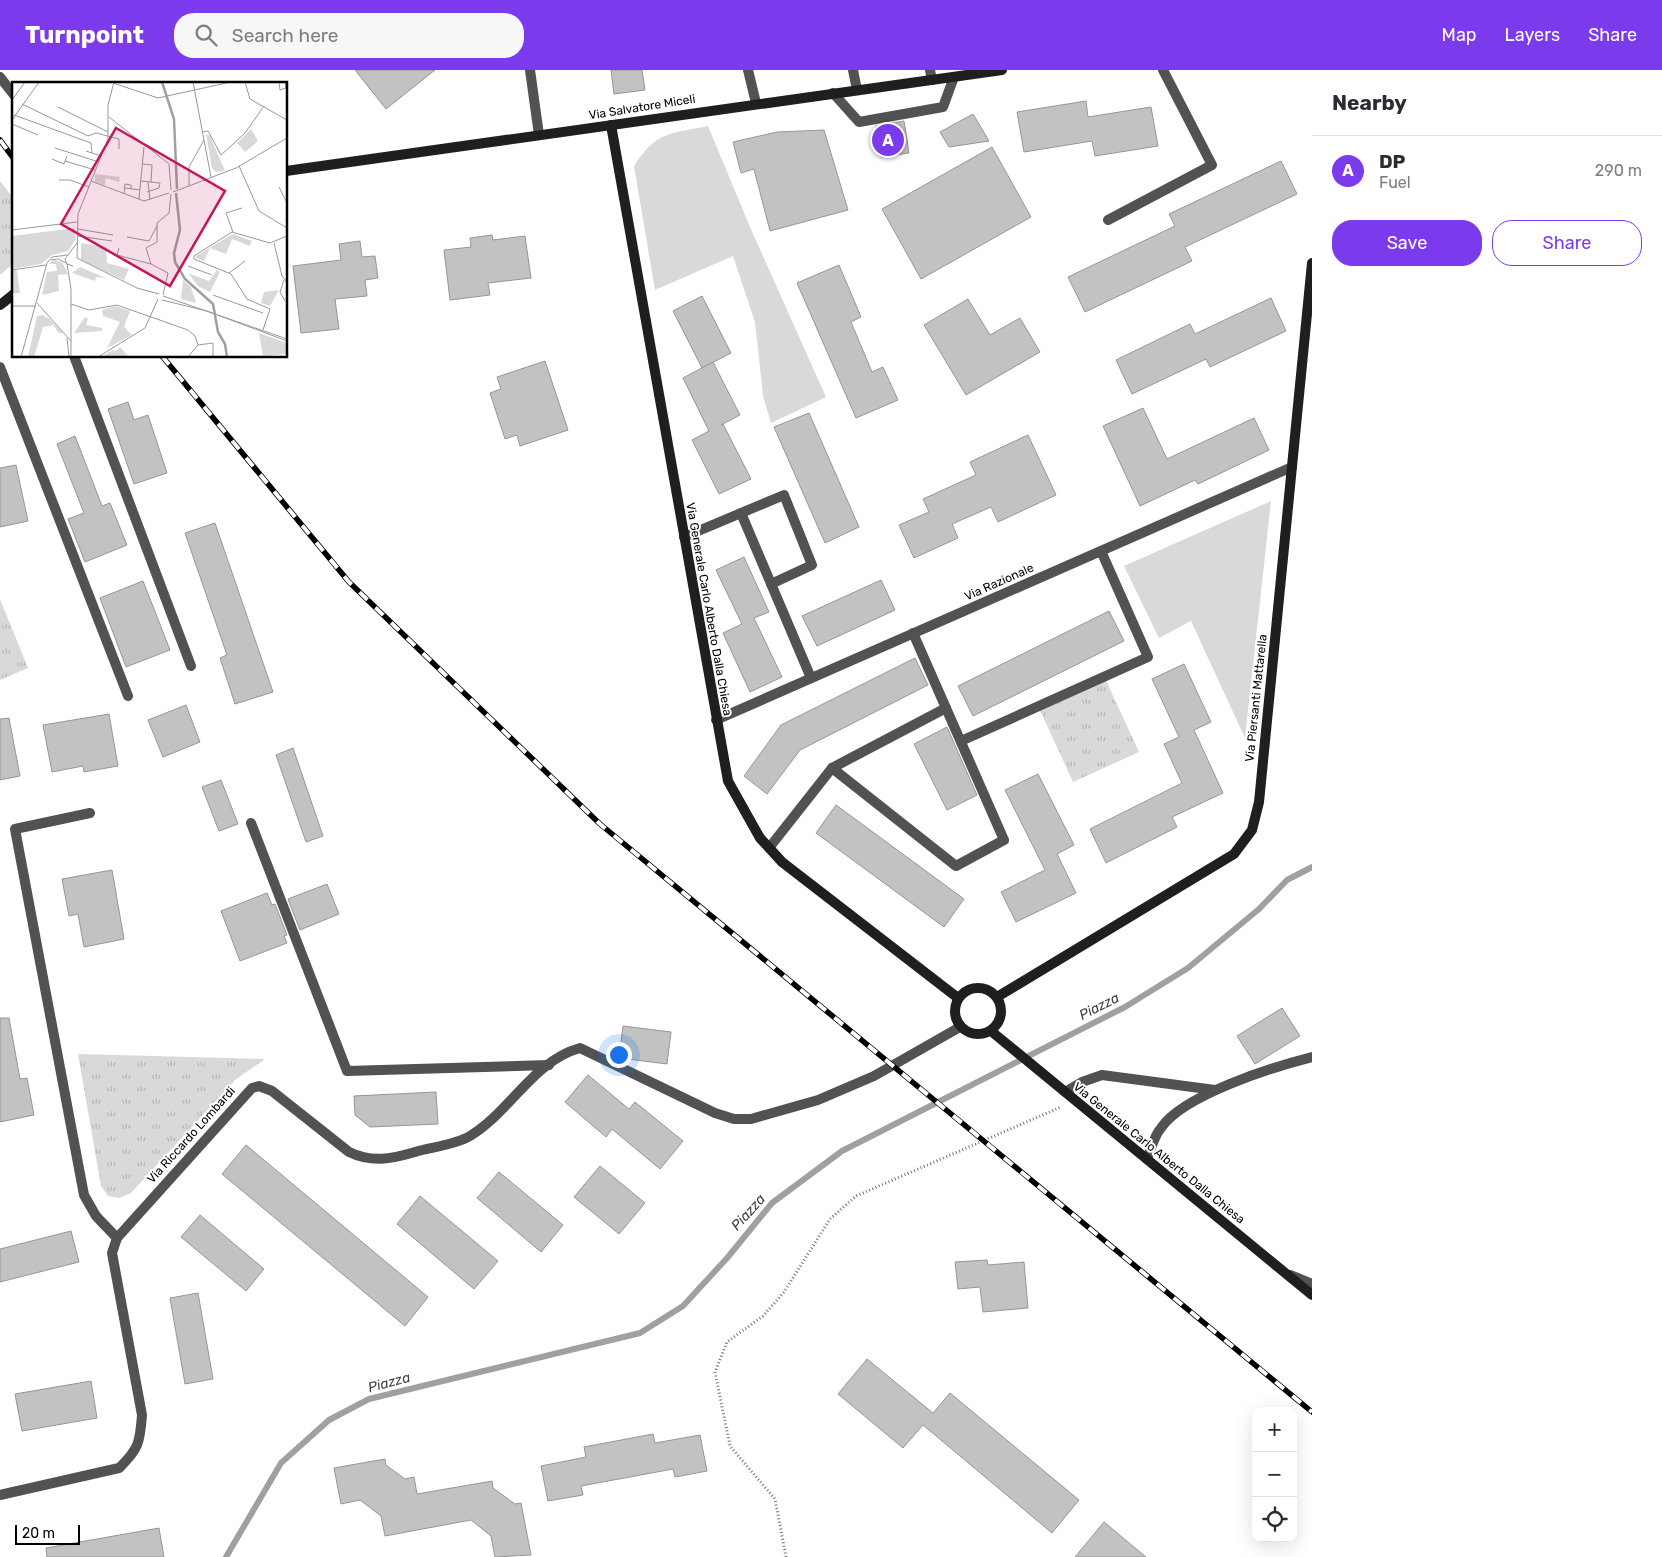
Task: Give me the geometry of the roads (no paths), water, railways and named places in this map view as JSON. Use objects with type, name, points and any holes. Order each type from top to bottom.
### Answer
[{"type":"street","points":[[530,70],[539,135]]},
{"type":"street","points":[[748,70],[756,103]]},
{"type":"street","points":[[853,70],[857,90]]},
{"type":"street","name":"Via Salvatore Miceli","points":[[288,171],[857,90],[931,75],[954,77],[1002,70]]},
{"type":"street","points":[[1108,220],[1212,165],[1163,70]]},
{"type":"street","points":[[0,77],[12,92]]},
{"type":"street","points":[[833,93],[859,122],[943,106],[954,77]]},
{"type":"street","name":"Via Generale Carlo Alberto Dalla Chiesa","points":[[611,125],[728,781],[760,838],[782,862],[958,998]]},
{"type":"street","name":"Via Piersanti Mattarella","points":[[997,997],[1234,854],[1252,830],[1259,802],[1312,263]]},
{"type":"street","points":[[0,305],[12,296]]},
{"type":"street","points":[[75,358],[191,666]]},
{"type":"street","points":[[0,367],[128,696]]},
{"type":"street","name":"Via Razionale","points":[[716,720],[1292,467]]},
{"type":"street","points":[[684,538],[784,495],[812,565],[771,584]]},
{"type":"street","points":[[741,513],[811,678]]},
{"type":"street","points":[[961,741],[1148,656],[1101,551]]},
{"type":"street","points":[[832,768],[956,866],[1004,840],[913,633]]},
{"type":"street","points":[[769,848],[832,768],[946,708]]},
{"type":"street","points":[[0,1495],[119,1468],[132,1456],[140,1442],[142,1415],[112,1253],[117,1238],[96,1216],[84,1195],[15,829],[90,812]]},
{"type":"street","points":[[251,823],[347,1071],[549,1065]]},
{"type":"street","points":[[977,988],[985,989],[997,997],[1000,1004],[1000,1019],[991,1031],[978,1035],[965,1031],[960,1026],[954,1012],[958,998],[964,992],[977,988]]},
{"type":"street","name":"Via Riccardo Lombardi","points":[[117,1238],[252,1088],[259,1086],[272,1091],[348,1152],[360,1157],[381,1160],[469,1136],[494,1117],[528,1082],[549,1065],[570,1051],[580,1048],[716,1113],[734,1119],[751,1119],[847,1089],[960,1026]]},
{"type":"street","name":"Via Generale Carlo Alberto Dalla Chiesa","points":[[991,1031],[1312,1295]]},
{"type":"street","points":[[1147,1159],[1161,1128],[1174,1115],[1215,1090],[1312,1058]]},
{"type":"street","points":[[1065,1092],[1082,1082],[1102,1075],[1215,1090]]},
{"type":"street","points":[[1285,1273],[1312,1284]]},
{"type":"waterway","name":"Piazza","points":[[226,1557],[281,1463],[329,1420],[369,1399],[640,1333],[683,1306],[728,1257],[772,1203],[842,1151],[1125,1007],[1188,968],[1259,909],[1287,880],[1312,867]]},
{"type":"railway","points":[[0,140],[12,156]]},
{"type":"railway","points":[[164,358],[349,582],[600,824],[1312,1412]]},
{"type":"place","name":"DP","points":[[888,140]]}]
